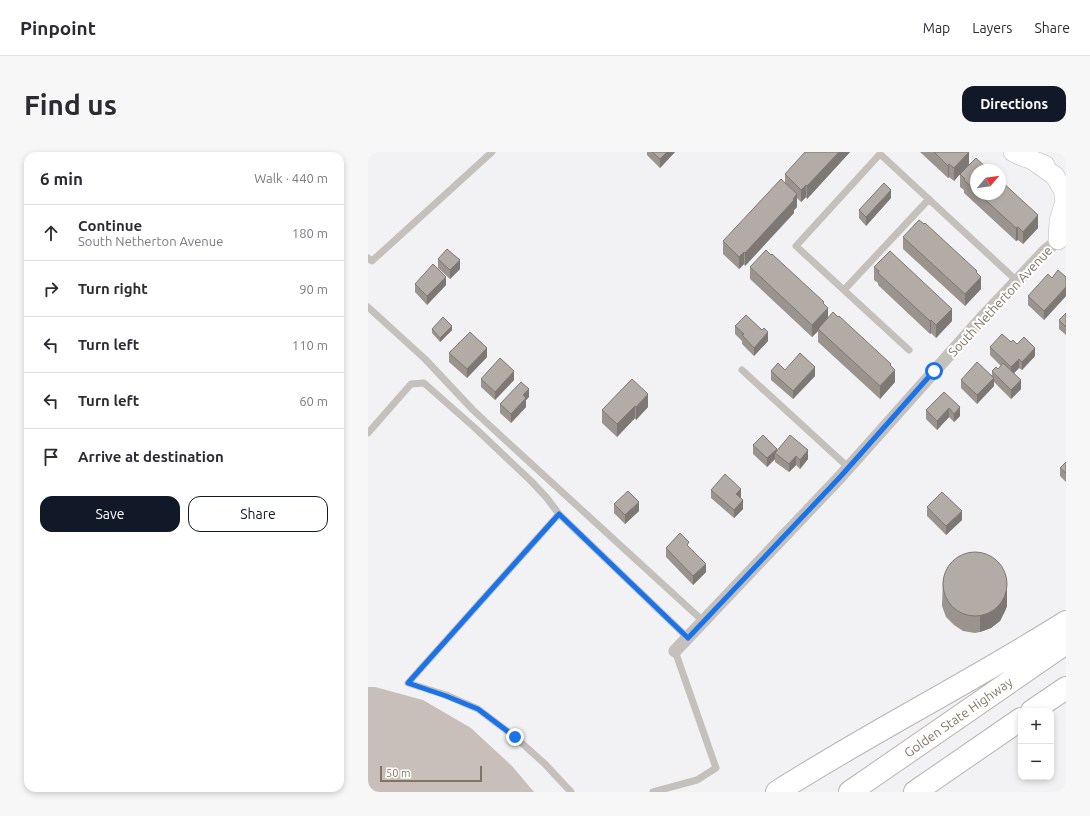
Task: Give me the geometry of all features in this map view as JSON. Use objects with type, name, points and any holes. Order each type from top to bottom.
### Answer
[{"type":"highway","points":[[777,792],[817,766],[1023,649],[1066,622]]},
{"type":"highway","name":"Golden State Highway","points":[[850,792],[1066,643]]},
{"type":"highway","points":[[1036,708],[1066,688]]},
{"type":"highway","points":[[914,792],[1018,721]]},
{"type":"main road","points":[[1013,152],[1019,156],[1036,159],[1066,172]]},
{"type":"main road","points":[[1036,159],[1055,176],[1063,190],[1065,201],[1059,221],[1062,237]]},
{"type":"street","name":"South Netherton Avenue","points":[[675,651],[849,468],[981,318],[1046,250],[1062,237]]},
{"type":"lane","points":[[368,258],[372,262],[492,152]]},
{"type":"lane","points":[[909,350],[796,246],[880,153],[1017,281]]},
{"type":"lane","points":[[844,290],[929,199]]},
{"type":"lane","points":[[368,307],[425,359],[502,437],[703,621]]},
{"type":"lane","points":[[742,370],[849,468]]},
{"type":"lane","points":[[368,433],[411,384],[424,383],[475,428],[531,481],[559,514],[688,638]]},
{"type":"lane","points":[[559,514],[408,683],[478,709],[515,737],[545,764],[570,792]]},
{"type":"lane","points":[[653,792],[697,780],[716,768],[675,651]]},
{"type":"shaded area","points":[[368,687],[375,687],[423,700],[471,728],[512,766],[534,792],[368,792]]},
{"type":"building","points":[[652,152],[667,152],[660,159]]},
{"type":"building","points":[[805,152],[839,152],[807,186],[806,185],[801,190],[785,174]]},
{"type":"building","points":[[934,152],[969,152],[954,168],[949,164],[948,166]]},
{"type":"building","points":[[976,158],[982,164],[970,164]]},
{"type":"building","points":[[970,164],[970,186],[964,180],[965,179],[960,174]]},
{"type":"building","points":[[781,179],[797,194],[793,199],[794,200],[745,253],[744,252],[739,257],[723,241]]},
{"type":"building","points":[[884,183],[891,190],[866,217],[859,210]]},
{"type":"building","points":[[1006,186],[1038,215],[1023,232],[1018,227],[1016,228],[986,200],[1006,200]]},
{"type":"building","points":[[919,220],[924,224],[925,223],[977,271],[976,272],[981,277],[965,294],[903,237]]},
{"type":"building","points":[[447,249],[460,260],[450,270],[438,259]]},
{"type":"building","points":[[766,250],[824,302],[823,303],[828,308],[812,325],[750,267]]},
{"type":"building","points":[[890,251],[952,309],[936,325],[878,273],[879,271],[874,267]]},
{"type":"building","points":[[433,264],[446,277],[427,296],[415,284]]},
{"type":"building","points":[[1058,270],[1066,277],[1066,287],[1044,311],[1028,296],[1048,274],[1052,278]]},
{"type":"building","points":[[833,312],[891,364],[890,365],[895,370],[880,386],[818,329]]},
{"type":"building","points":[[1066,313],[1066,327],[1059,320]]},
{"type":"building","points":[[746,315],[762,330],[764,328],[768,332],[754,348],[742,335],[744,334],[735,326]]},
{"type":"building","points":[[443,317],[452,326],[440,338],[432,329]]},
{"type":"building","points":[[470,332],[487,348],[467,369],[449,353]]},
{"type":"building","points":[[1002,334],[1011,342],[1013,340],[1017,344],[1024,337],[1035,348],[1022,362],[1019,359],[1011,367],[990,347]]},
{"type":"building","points":[[800,353],[815,367],[793,391],[771,371],[778,363],[785,370]]},
{"type":"building","points":[[500,358],[514,371],[495,392],[481,379]]},
{"type":"building","points":[[977,362],[994,378],[977,395],[961,380]]},
{"type":"building","points":[[1003,363],[1021,380],[1011,390],[992,371],[996,367],[998,369]]},
{"type":"building","points":[[632,379],[648,394],[617,424],[602,410]]},
{"type":"building","points":[[521,382],[529,389],[523,395],[526,398],[511,414],[500,404]]},
{"type":"building","points":[[944,392],[960,407],[954,414],[949,408],[937,421],[926,410]]},
{"type":"building","points":[[763,435],[777,449],[767,458],[753,445]]},
{"type":"building","points":[[790,435],[808,450],[800,460],[796,456],[789,464],[775,453]]},
{"type":"building","points":[[1066,462],[1066,473],[1060,468]]},
{"type":"building","points":[[725,474],[741,489],[736,494],[743,500],[734,510],[711,490]]},
{"type":"building","points":[[628,491],[639,502],[625,515],[614,504]]},
{"type":"building","points":[[942,492],[962,511],[946,526],[927,507]]},
{"type":"building","points":[[680,533],[689,542],[687,545],[706,564],[693,576],[666,548]]},
{"type":"building","points":[[969,552],[981,552],[998,561],[1005,572],[1007,584],[1005,596],[998,607],[981,616],[969,616],[957,611],[948,602],[943,590],[943,578],[948,566],[957,557]]},
{"type":"route","points":[[515,737],[478,709],[408,683],[559,514],[688,638],[841,476],[934,371]]}]
